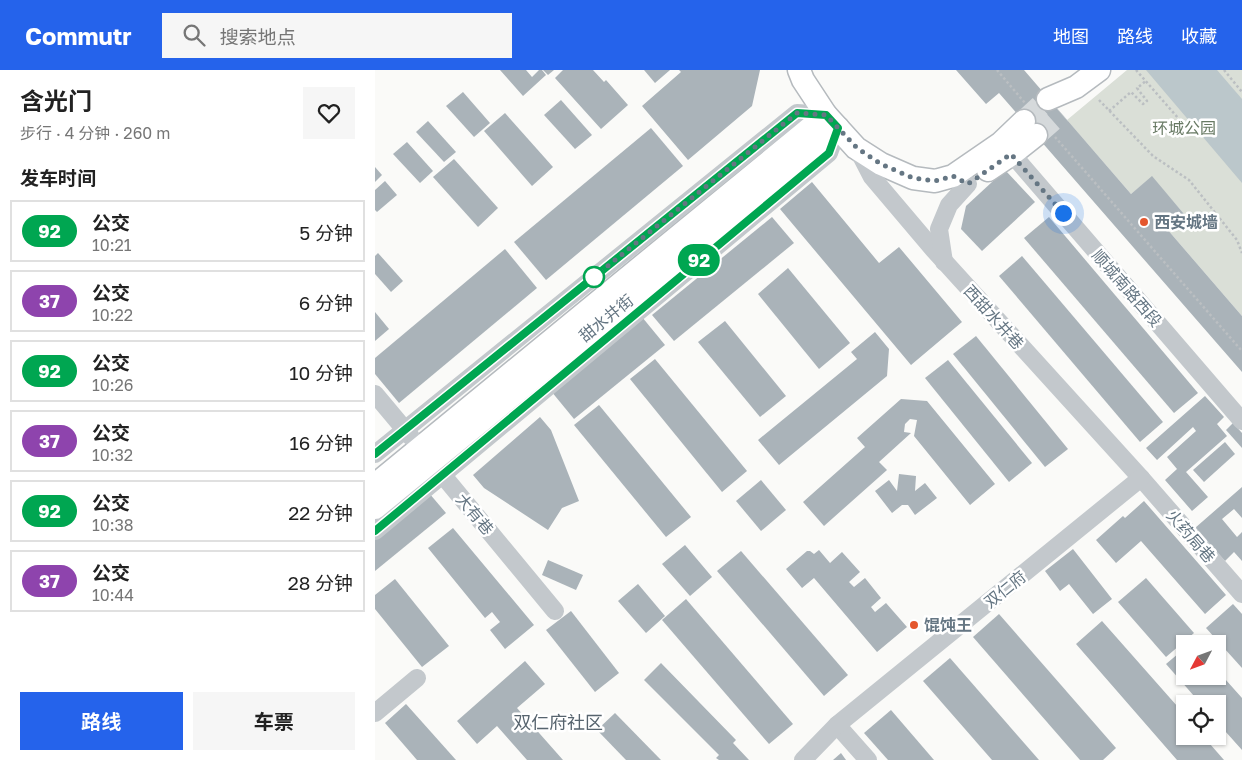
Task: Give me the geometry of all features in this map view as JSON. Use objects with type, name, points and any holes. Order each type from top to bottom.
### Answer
[{"type":"main road","points":[[798,73],[832,121],[857,148],[881,164],[913,178],[935,181],[961,180],[1011,154],[1042,119],[1099,70]]},
{"type":"main road","points":[[961,180],[1001,143],[1042,119]]},
{"type":"main road","name":"甜水井街","points":[[375,508],[832,121]]},
{"type":"main road","name":"甜水井街","points":[[375,485],[431,462]]},
{"type":"street","points":[[375,454],[797,113],[832,121],[829,153],[431,462],[375,531]]},
{"type":"street","name":"西甜水井巷","points":[[857,148],[872,177],[945,262],[1141,478]]},
{"type":"street","name":"顺城南路西段","points":[[1011,154],[1242,421]]},
{"type":"street","points":[[945,262],[939,229],[961,180]]},
{"type":"street","name":"大有巷","points":[[375,394],[555,611]]},
{"type":"street","name":"火药局巷","points":[[1141,478],[1242,594]]},
{"type":"street","name":"双仁府","points":[[803,760],[837,725],[1141,478]]},
{"type":"street","points":[[375,714],[417,678]]},
{"type":"street","points":[[837,725],[868,760]]},
{"type":"path","points":[[997,70],[1042,119],[1242,351]]},
{"type":"path","points":[[1136,70],[1186,127]]},
{"type":"path","points":[[1224,70],[1242,92]]},
{"type":"path","points":[[1109,112],[1131,92],[1143,104],[1147,101],[1137,88],[1146,81]]},
{"type":"path","points":[[1099,100],[1153,156],[1189,180],[1237,240],[1242,253]]},
{"type":"green space","name":"环城公园","points":[[1127,70],[1242,70],[1242,316],[1167,229],[1184,214],[1152,177],[1131,194],[1067,120]]},
{"type":"shaded area","points":[[1146,70],[1217,70],[1242,99],[1242,183]]},
{"type":"building","points":[[500,70],[526,70],[532,77],[539,70],[542,70],[546,75],[523,96]]},
{"type":"building","points":[[543,70],[554,70],[548,75]]},
{"type":"building","points":[[563,70],[593,70],[604,82],[606,80],[628,105],[601,129],[555,78]]},
{"type":"building","points":[[644,70],[670,70],[655,83]]},
{"type":"building","points":[[679,70],[760,70],[752,106],[688,160],[642,106],[681,72]]},
{"type":"building","name":"西安城墙","points":[[956,70],[1024,70],[1131,194],[1152,176],[1184,214],[1167,229],[1242,316],[1242,372],[999,93],[986,104]]},
{"type":"building","points":[[463,92],[490,123],[474,137],[446,106]]},
{"type":"building","points":[[561,100],[592,135],[575,149],[544,115]]},
{"type":"building","points":[[505,113],[553,167],[532,186],[484,131]]},
{"type":"building","points":[[428,121],[456,152],[444,162],[416,132]]},
{"type":"building","points":[[651,128],[683,166],[546,280],[514,242]]},
{"type":"building","points":[[407,142],[433,171],[420,183],[393,154]]},
{"type":"building","points":[[454,159],[498,208],[478,227],[433,177]]},
{"type":"building","points":[[375,167],[382,175],[375,182]]},
{"type":"building","points":[[1005,170],[1035,202],[982,251],[961,229],[966,206]]},
{"type":"building","points":[[385,181],[397,195],[377,212],[375,210],[375,190]]},
{"type":"building","points":[[812,182],[879,263],[899,247],[962,322],[911,365],[780,209]]},
{"type":"building","points":[[772,217],[794,243],[674,341],[652,315]]},
{"type":"building","points":[[1049,217],[1198,393],[1174,413],[1024,238]]},
{"type":"building","points":[[505,249],[537,288],[399,403],[375,374],[375,358]]},
{"type":"building","points":[[378,253],[403,281],[391,292],[375,274],[375,256]]},
{"type":"building","points":[[1022,256],[1163,422],[1140,442],[999,276]]},
{"type":"building","points":[[788,268],[850,343],[819,369],[758,294]]},
{"type":"building","points":[[375,312],[389,329],[375,341]]},
{"type":"building","points":[[642,317],[665,345],[574,419],[551,391]]},
{"type":"building","points":[[725,321],[786,396],[760,417],[698,342]]},
{"type":"building","points":[[875,332],[889,349],[887,376],[779,465],[758,440],[857,359],[851,352]]},
{"type":"building","points":[[976,336],[1068,449],[1045,467],[953,354]]},
{"type":"building","points":[[655,359],[747,471],[722,492],[630,379]]},
{"type":"building","points":[[948,360],[1032,463],[1009,482],[925,378]]},
{"type":"building","points":[[1205,396],[1224,417],[1217,424],[1227,436],[1186,472],[1208,497],[1192,511],[1165,480],[1177,469],[1167,457],[1196,431],[1193,427],[1157,460],[1146,448]]},
{"type":"building","points":[[901,399],[927,401],[995,484],[970,505],[914,436],[917,420],[910,419],[905,424],[904,432],[911,433],[879,462],[887,470],[824,526],[803,502],[865,447],[857,438]]},
{"type":"building","points":[[599,405],[691,517],[666,537],[574,425]]},
{"type":"building","points":[[540,417],[551,430],[579,501],[562,508],[548,530],[484,488],[473,475]]},
{"type":"building","points":[[1233,423],[1242,433],[1242,448],[1226,430]]},
{"type":"building","points":[[1225,442],[1235,454],[1204,482],[1193,470]]},
{"type":"building","points":[[899,474],[916,476],[915,491],[925,483],[937,498],[915,515],[908,505],[902,505],[892,513],[875,491],[889,480],[897,491]]},
{"type":"building","points":[[761,480],[786,510],[761,531],[736,501]]},
{"type":"building","points":[[1242,487],[1242,518],[1234,509],[1222,519],[1237,537],[1242,532],[1242,561],[1234,552],[1225,561],[1195,528]]},
{"type":"building","points":[[429,493],[446,513],[375,571],[375,537]]},
{"type":"building","points":[[1144,501],[1226,595],[1205,614],[1141,541],[1116,563],[1096,540],[1123,516],[1125,518]]},
{"type":"building","points":[[453,528],[534,625],[505,649],[490,630],[500,622],[492,612],[485,618],[428,548]]},
{"type":"building","points":[[685,545],[712,577],[690,596],[662,564]]},
{"type":"building","points":[[1073,549],[1112,599],[1093,614],[1069,584],[1060,591],[1045,571]]},
{"type":"building","points":[[819,550],[830,563],[842,552],[860,572],[849,582],[854,587],[865,578],[881,598],[871,607],[875,612],[886,603],[907,627],[877,652],[814,578],[802,588],[786,569],[807,551],[814,554]]},
{"type":"building","points":[[741,551],[848,675],[824,696],[717,571]]},
{"type":"building","points":[[548,560],[583,575],[576,590],[542,575]]},
{"type":"building","points":[[1146,578],[1194,633],[1192,635],[1176,635],[1176,648],[1166,657],[1118,602]]},
{"type":"building","points":[[395,579],[449,646],[422,667],[375,609],[375,595]]},
{"type":"building","points":[[638,584],[665,616],[646,633],[618,601]]},
{"type":"building","points":[[686,599],[793,724],[769,744],[662,620]]},
{"type":"building","points":[[1233,604],[1242,614],[1242,668],[1226,650],[1226,635],[1212,635],[1206,628]]},
{"type":"building","points":[[571,611],[619,673],[595,692],[546,630]]},
{"type":"building","points":[[999,614],[1116,748],[1103,760],[1080,760],[973,637]]},
{"type":"building","points":[[1102,621],[1176,705],[1176,745],[1211,745],[1224,760],[1177,760],[1076,644]]},
{"type":"building","points":[[1176,656],[1176,675],[1166,664]]},
{"type":"building","points":[[950,658],[1039,760],[992,760],[923,681]]},
{"type":"building","points":[[525,661],[545,684],[517,708],[563,760],[527,760],[497,726],[477,744],[457,721]]},
{"type":"building","points":[[661,663],[736,740],[733,743],[749,760],[719,760],[716,758],[719,755],[644,680]]},
{"type":"building","points":[[1226,680],[1242,698],[1242,750],[1226,732],[1226,695],[1193,695],[1184,685],[1226,685]]},
{"type":"building","points":[[406,704],[456,760],[417,760],[385,723]]},
{"type":"building","points":[[891,710],[934,760],[888,760],[864,733]]},
{"type":"building","points":[[615,713],[661,760],[626,760],[597,730]]},
{"type":"building","points":[[841,753],[846,760],[833,760]]},
{"type":"tunnel","points":[[1024,121],[1048,99]]},
{"type":"tunnel","points":[[1036,135],[1061,113]]},
{"type":"bus line","name":"92","points":[[375,454],[797,113],[826,115],[838,128],[829,153],[375,531]]},
{"type":"place","name":"西安城墙","points":[[1144,222]]},
{"type":"place","name":"馄饨王","points":[[914,625]]},
{"type":"district","name":"双仁府社区","points":[[558,722]]},
{"type":"route","points":[[594,277],[797,113],[826,115],[857,148],[881,164],[913,178],[935,181],[953,176],[968,184],[1011,154],[1063,213]]}]
